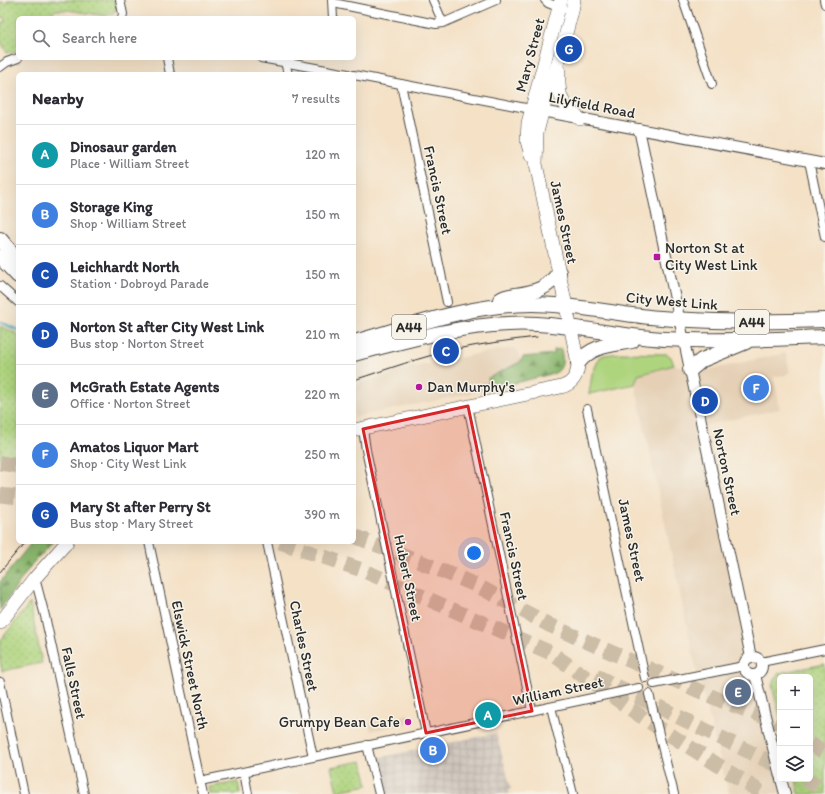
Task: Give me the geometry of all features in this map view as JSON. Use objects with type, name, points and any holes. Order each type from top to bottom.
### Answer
[{"type":"highway","points":[[0,239],[16,258]]},
{"type":"highway","points":[[0,257],[16,274]]},
{"type":"highway","points":[[487,309],[504,297],[527,293],[543,288],[551,283],[559,272]]},
{"type":"highway","name":"A44","points":[[356,341],[464,312],[508,305],[531,304],[566,306]]},
{"type":"highway","name":"City West Link","points":[[566,306],[626,315],[733,322],[825,320]]},
{"type":"highway","name":"A44","points":[[356,354],[447,331],[475,326],[510,323],[665,339],[751,340],[825,337]]},
{"type":"highway","points":[[578,363],[586,354],[597,348],[605,345],[632,342],[641,336]]},
{"type":"highway","points":[[690,370],[702,360],[751,340]]},
{"type":"main road","name":"Mary Street","points":[[537,110],[560,4]]},
{"type":"main road","name":"Mary Street","points":[[537,110],[559,59],[573,6]]},
{"type":"main road","points":[[559,59],[559,90],[561,96],[565,106],[580,119]]},
{"type":"main road","name":"James Street","points":[[468,406],[565,386],[573,380],[577,373],[578,363],[536,164],[527,141],[526,130],[537,110]]},
{"type":"main road","points":[[358,429],[468,406]]},
{"type":"main road","points":[[0,623],[35,578],[65,544]]},
{"type":"street","points":[[120,0],[122,16]]},
{"type":"street","points":[[433,0],[444,23]]},
{"type":"street","points":[[333,8],[436,24],[444,23],[496,0]]},
{"type":"street","name":"Mary Street","points":[[544,0],[548,3],[573,6]]},
{"type":"street","points":[[683,0],[712,84]]},
{"type":"street","points":[[824,0],[825,4]]},
{"type":"street","points":[[0,67],[7,62],[16,59]]},
{"type":"street","points":[[167,60],[170,72]]},
{"type":"street","points":[[273,60],[338,72]]},
{"type":"street","points":[[285,62],[288,72]]},
{"type":"street","name":"Lilyfield Road","points":[[356,75],[580,119],[825,164]]},
{"type":"street","name":"Francis Street","points":[[401,84],[447,302]]},
{"type":"street","name":"Norton Street","points":[[639,129],[751,657]]},
{"type":"street","points":[[809,161],[825,237]]},
{"type":"street","points":[[0,286],[16,300]]},
{"type":"street","name":"Francis Street","points":[[468,406],[532,711]]},
{"type":"street","name":"James Street","points":[[587,409],[645,678]]},
{"type":"street","name":"Hubert Street","points":[[358,429],[366,450],[426,733]]},
{"type":"street","name":"Elswick Street North","points":[[149,544],[203,794]]},
{"type":"street","name":"Charles Street","points":[[267,544],[313,757]]},
{"type":"street","name":"Falls Street","points":[[35,578],[45,616],[84,794]]},
{"type":"street","points":[[761,662],[825,649]]},
{"type":"street","points":[[751,657],[757,658],[761,662],[761,670],[755,675],[747,673],[744,666],[746,660],[751,657]]},
{"type":"street","points":[[654,684],[744,666]]},
{"type":"street","points":[[755,675],[777,764]]},
{"type":"street","points":[[645,678],[650,679],[654,684],[654,689],[649,694],[642,692],[639,688],[639,683],[645,678]]},
{"type":"street","points":[[0,682],[24,794]]},
{"type":"street","name":"William Street","points":[[200,781],[639,688]]},
{"type":"street","points":[[649,694],[674,794]]},
{"type":"street","points":[[551,707],[573,794]]},
{"type":"street","points":[[367,745],[379,794]]},
{"type":"street","points":[[244,772],[248,794]]},
{"type":"street","points":[[782,782],[785,794]]},
{"type":"highlighted area","points":[[468,406],[532,711],[426,733],[363,429]]},
{"type":"shaded area","name":"Dan Murphy's","points":[[515,348],[519,353],[520,362],[488,378],[489,383],[482,384],[483,391],[356,417],[356,384],[404,369],[482,353]]},
{"type":"shaded area","points":[[786,353],[790,374],[774,377],[780,409],[702,426],[748,658],[745,662],[744,668],[751,674],[777,766],[777,782],[782,782],[785,794],[729,794],[695,663],[635,384],[637,375],[674,365],[703,371]]},
{"type":"shaded area","points":[[409,714],[411,722],[371,731],[369,723]]},
{"type":"shaded area","points":[[496,733],[511,789],[508,790],[509,794],[387,794],[377,758]]},
{"type":"green space","points":[[8,0],[113,0],[117,6],[115,12],[106,16],[67,10],[55,10],[50,16],[16,16],[16,51],[7,53],[0,40],[1,22],[4,23],[5,18],[0,17],[0,2],[7,3]]},
{"type":"green space","points":[[0,326],[16,333],[16,466],[0,461]]},
{"type":"green space","points":[[561,349],[562,363],[560,369],[555,373],[483,391],[482,384],[489,383],[488,378],[520,362],[523,357],[554,354],[554,350]]},
{"type":"green space","points":[[620,353],[667,354],[671,357],[674,365],[638,375],[635,384],[589,394],[592,374],[600,357]]},
{"type":"green space","points":[[30,544],[52,544],[32,564],[0,610],[0,582]]},
{"type":"green space","points":[[30,603],[42,663],[2,671],[0,661],[0,641]]},
{"type":"green space","points":[[825,664],[825,794],[799,794],[797,782],[813,782],[813,674],[779,673]]},
{"type":"green space","points":[[777,676],[777,705],[772,685]]},
{"type":"green space","points":[[362,761],[368,785],[337,791],[331,767]]},
{"type":"green space","points":[[238,782],[240,794],[210,794],[209,787]]},
{"type":"waterway","points":[[0,322],[16,329]]},
{"type":"tunnel","points":[[0,463],[16,466]]},
{"type":"tunnel","points":[[0,495],[16,497]]},
{"type":"tunnel","points":[[356,537],[478,586],[549,625],[720,700],[777,722]]},
{"type":"tunnel","points":[[286,544],[362,570],[551,653],[645,719],[764,794]]},
{"type":"tunnel","points":[[596,676],[777,766]]},
{"type":"tunnel","points":[[813,746],[825,752]]},
{"type":"tunnel","points":[[810,782],[825,789]]},
{"type":"tram line","points":[[356,379],[443,352],[496,342],[537,337]]},
{"type":"tram line","points":[[0,572],[23,544]]},
{"type":"place","name":"Mary St after Perry St","points":[[569,49]]},
{"type":"place","name":"Norton St at City West Link","points":[[657,257]]},
{"type":"place","name":"Leichhardt North","points":[[446,351]]},
{"type":"place","name":"Dan Murphy's","points":[[419,387]]},
{"type":"place","name":"Amatos Liquor Mart","points":[[756,388]]},
{"type":"place","name":"Norton St after City West Link","points":[[705,401]]},
{"type":"place","name":"McGrath Estate Agents","points":[[738,692]]},
{"type":"place","name":"Dinosaur garden","points":[[488,715]]},
{"type":"place","name":"Grumpy Bean Cafe","points":[[408,722]]},
{"type":"place","name":"Storage King","points":[[433,750]]}]
